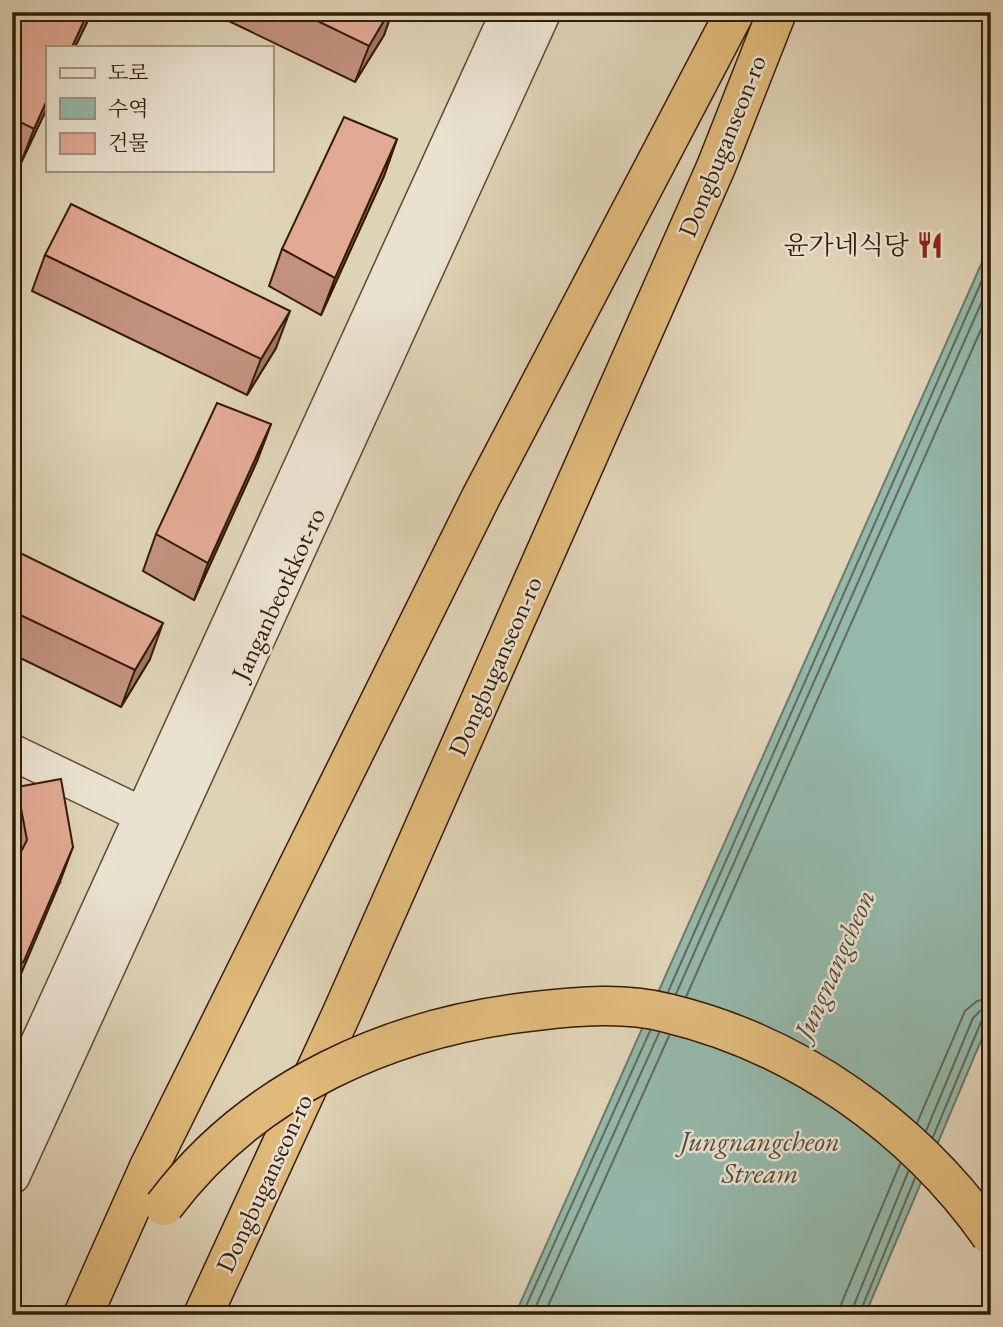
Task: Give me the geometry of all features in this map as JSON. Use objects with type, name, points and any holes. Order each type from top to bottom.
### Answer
[{"type":"highway","points":[[83,1315],[149,1167],[481,497],[736,12]]},
{"type":"highway","name":"Dongbuganseon-ro","points":[[204,1315],[341,1015],[716,167],[777,12]]},
{"type":"highway","points":[[102,1315],[164,1206],[186,1177],[251,1118],[325,1071],[373,1049],[463,1021],[560,1008],[611,1006],[666,1012],[768,1048],[818,1073],[898,1132],[939,1170],[991,1236]]},
{"type":"street","name":"Janganbeotkkot-ro","points":[[12,1176],[20,1138],[509,12]]},
{"type":"street","name":"Janganbeotkkot-ro","points":[[12,1101],[157,823],[543,12]]},
{"type":"street","points":[[12,752],[157,823]]},
{"type":"water","name":"Jungnangcheon Stream","points":[[991,242],[991,1017],[865,1315],[515,1315]]},
{"type":"building","points":[[15,12],[88,12],[72,46],[46,46],[46,102],[34,129],[12,118],[12,18]]},
{"type":"building","points":[[299,12],[389,12],[369,46]]},
{"type":"building","points":[[344,117],[397,139],[335,278],[282,249]]},
{"type":"building","points":[[71,204],[290,311],[261,359],[45,255]]},
{"type":"building","points":[[217,403],[271,424],[208,563],[156,534]]},
{"type":"building","points":[[12,549],[163,623],[135,670],[12,611]]},
{"type":"building","points":[[61,779],[73,847],[24,961],[12,970],[12,869],[27,840],[17,787]]},
{"type":"place","name":"윤가네식당","points":[[930,245]]},
{"type":"water label","name":"Jungnangcheon","points":[[834,964]]}]
